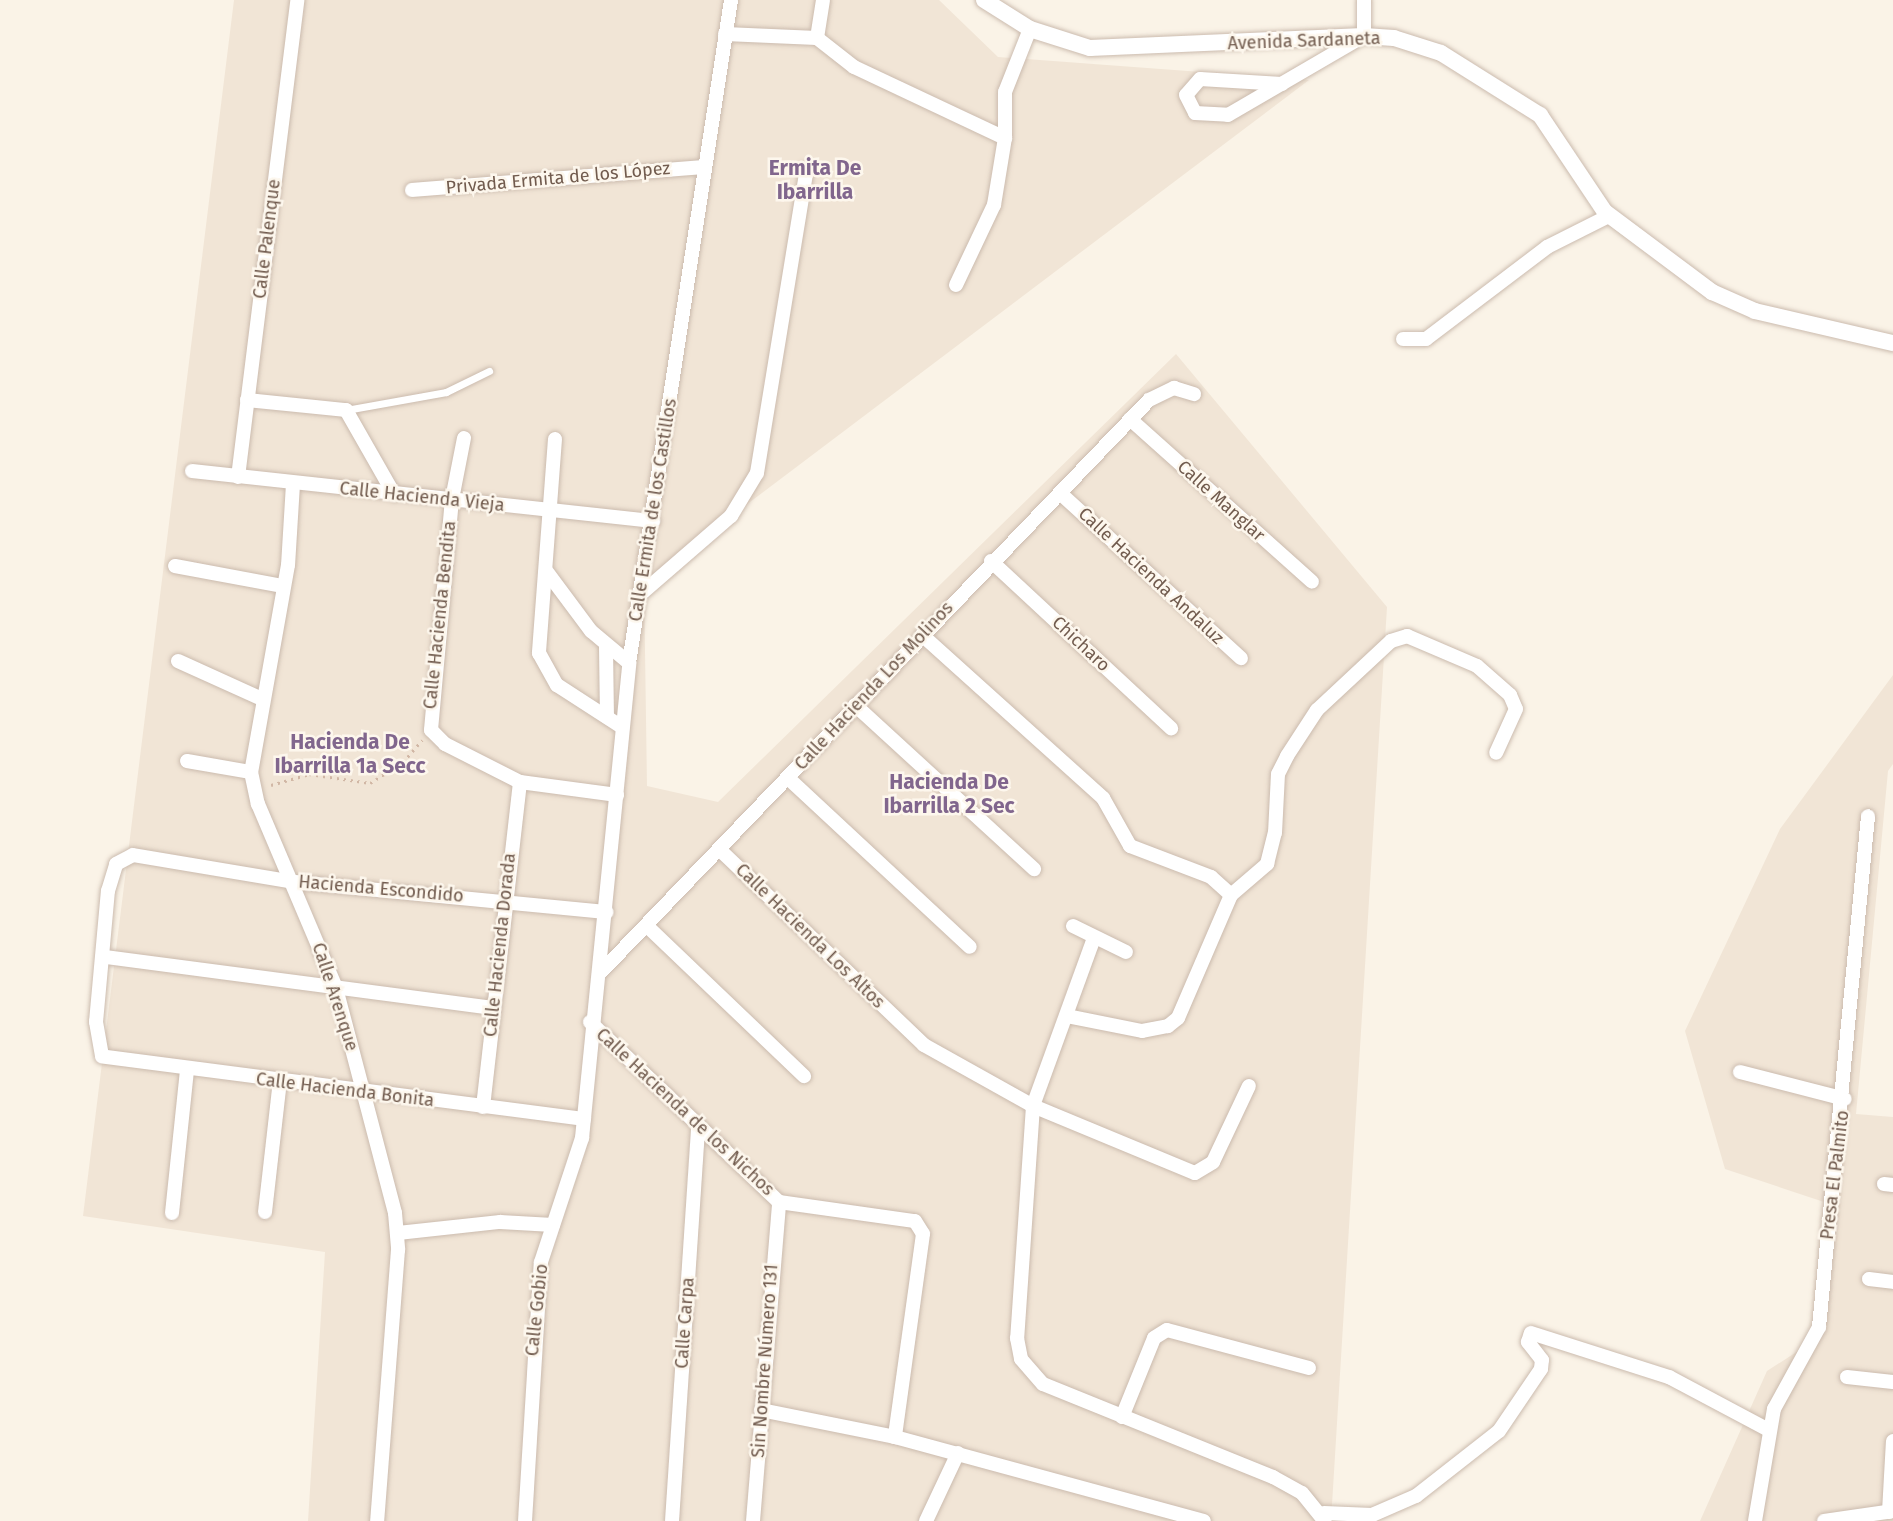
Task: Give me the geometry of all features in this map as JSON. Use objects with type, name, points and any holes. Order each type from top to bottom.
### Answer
[{"type":"street","name":"Calle Palenque","points":[[238,477],[297,0]]},
{"type":"street","name":"Calle Ermita de los Castillos","points":[[590,1022],[601,972],[629,663],[653,521],[730,0]]},
{"type":"street","points":[[817,38],[823,0]]},
{"type":"street","name":"Avenida Sardaneta","points":[[984,0],[1030,29],[1090,48],[1130,49],[1364,36],[1394,38],[1441,53],[1540,115],[1585,190],[1609,216],[1712,292],[1755,311],[1893,343]]},
{"type":"street","points":[[1282,84],[1200,79],[1186,94],[1195,113],[1228,115],[1282,84],[1364,36],[1364,6]]},
{"type":"street","points":[[956,285],[994,205],[1005,138],[1005,92],[1030,29]]},
{"type":"street","points":[[725,34],[817,38],[854,66],[1005,138]]},
{"type":"street","name":"Privada Ermita de los López","points":[[412,190],[704,167]]},
{"type":"street","points":[[642,593],[731,516],[757,473],[807,169]]},
{"type":"street","points":[[1403,339],[1426,339],[1547,247],[1609,216]]},
{"type":"street","name":"Calle Hacienda Los Molinos","points":[[601,972],[648,927],[991,561],[1149,400],[1174,388],[1194,394]]},
{"type":"street","points":[[247,400],[346,410],[394,494]]},
{"type":"street","name":"Calle Manglar","points":[[1130,419],[1312,582]]},
{"type":"street","name":"Calle Hacienda Bendita","points":[[431,730],[452,499],[464,438]]},
{"type":"street","points":[[555,439],[539,653],[557,685],[622,727]]},
{"type":"street","name":"Calle Hacienda Vieja","points":[[192,471],[653,521]]},
{"type":"street","name":"Calle Arenque","points":[[293,484],[283,586],[260,698],[251,772],[252,790],[294,882],[336,988],[365,1094],[398,1233],[377,1521]]},
{"type":"street","name":"Calle Hacienda Andaluz","points":[[1060,493],[1241,659]]},
{"type":"street","name":"Chicharo","points":[[991,561],[1171,728]]},
{"type":"street","points":[[175,566],[283,586]]},
{"type":"street","points":[[547,572],[606,647],[629,663]]},
{"type":"street","points":[[922,635],[1103,797],[1129,846],[1211,877],[1231,895]]},
{"type":"street","points":[[1067,1016],[1142,1031],[1168,1026],[1178,1018],[1231,895],[1266,864],[1275,833],[1278,774],[1287,756],[1317,710],[1391,641],[1407,636],[1477,666],[1510,695],[1516,709],[1496,753]]},
{"type":"street","points":[[606,647],[607,717]]},
{"type":"street","points":[[178,661],[260,698]]},
{"type":"street","points":[[855,705],[1034,869]]},
{"type":"street","points":[[431,730],[445,744],[520,782],[617,795]]},
{"type":"street","points":[[187,761],[251,772]]},
{"type":"street","points":[[788,778],[970,947]]},
{"type":"street","name":"Calle Hacienda Dorada","points":[[483,1107],[504,899],[520,782]]},
{"type":"street","name":"Presa El Palmito","points":[[1755,1521],[1767,1429],[1819,1327],[1844,1099],[1868,816]]},
{"type":"street","name":"Calle Hacienda Los Altos","points":[[720,850],[900,1021],[956,1065],[1033,1106],[1195,1173],[1213,1162],[1249,1086]]},
{"type":"street","name":"Hacienda Escondido","points":[[106,957],[108,891],[116,864],[133,855],[157,856],[294,882],[504,899],[607,912]]},
{"type":"street","points":[[1073,926],[1126,952]]},
{"type":"street","points":[[648,927],[804,1076]]},
{"type":"street","points":[[1094,937],[1033,1106],[1017,1338],[1021,1359],[1043,1384],[1273,1477],[1324,1517],[1372,1515],[1416,1496],[1499,1431],[1541,1369],[1542,1360],[1528,1342],[1531,1333],[1669,1377],[1767,1429]]},
{"type":"street","points":[[106,957],[494,1008]]},
{"type":"street","name":"Calle Hacienda Bonita","points":[[106,957],[96,1022],[97,1049],[106,1057],[365,1094],[584,1119]]},
{"type":"street","name":"Calle Gobio","points":[[525,1521],[536,1302],[553,1226],[584,1119],[590,1022]]},
{"type":"street","name":"Calle Hacienda de los Nichos","points":[[590,1022],[779,1202]]},
{"type":"street","points":[[172,1213],[187,1070]]},
{"type":"street","points":[[1740,1072],[1844,1099]]},
{"type":"street","points":[[265,1212],[280,1081]]},
{"type":"street","name":"Calle Carpa","points":[[672,1521],[698,1126]]},
{"type":"street","points":[[779,1202],[915,1221],[923,1234],[895,1437]]},
{"type":"street","name":"Sin Nombre Número 131","points":[[753,1521],[779,1202]]},
{"type":"street","points":[[398,1233],[500,1222],[553,1226]]},
{"type":"street","points":[[1869,1279],[1893,1282]]},
{"type":"street","points":[[1122,1417],[1154,1338],[1167,1330],[1309,1368]]},
{"type":"street","points":[[1847,1377],[1893,1382]]},
{"type":"street","points":[[761,1410],[895,1437],[958,1453],[1018,1474],[1204,1521]]},
{"type":"street","points":[[1824,1521],[1891,1511],[1893,1441]]},
{"type":"street","points":[[926,1521],[958,1453]]},
{"type":"lane","points":[[346,410],[446,392],[489,371]]},
{"type":"path","points":[[252,790],[309,774],[370,783],[403,762],[431,730]]},
{"type":"shaded area","points":[[234,0],[939,0],[998,57],[1309,80],[644,582],[647,786],[718,802],[1176,354],[1387,607],[1331,1521],[308,1521],[325,1252],[83,1216]]},
{"type":"shaded area","points":[[1893,675],[1893,764],[1888,771],[1856,1114],[1893,1117],[1893,1521],[1700,1521],[1767,1371],[1815,1340],[1827,1203],[1725,1169],[1685,1031],[1780,829]]},
{"type":"district","name":"Ermita De Ibarrilla","points":[[815,180]]},
{"type":"district","name":"Hacienda De Ibarrilla 1a Secc","points":[[350,754]]},
{"type":"district","name":"Hacienda De Ibarrilla 2 Sec","points":[[949,794]]}]
